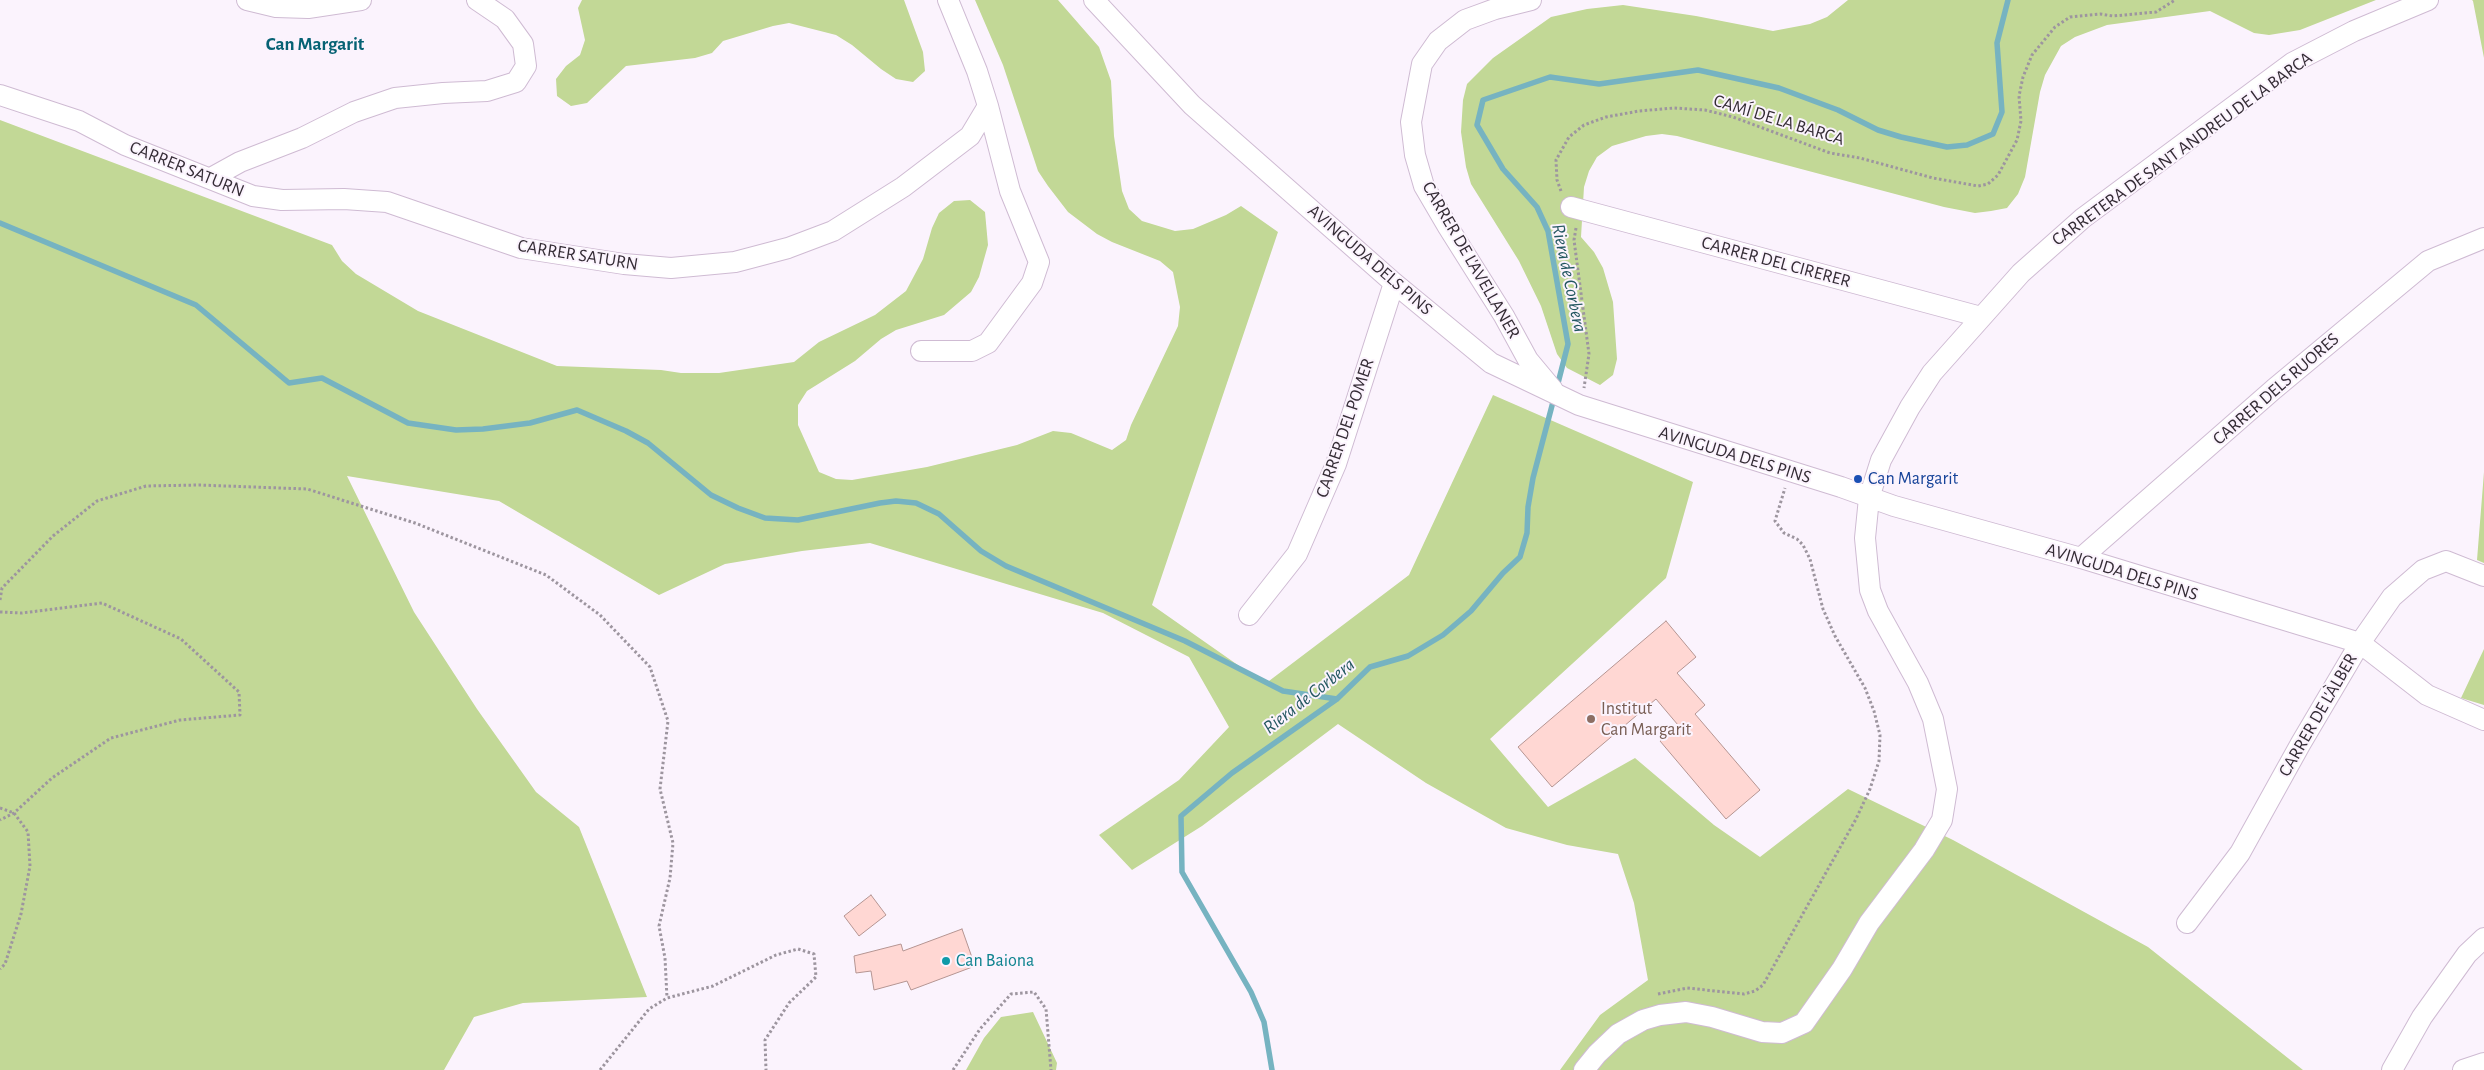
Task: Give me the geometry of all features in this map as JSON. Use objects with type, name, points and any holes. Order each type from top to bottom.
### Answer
[{"type":"street","points":[[247,0],[276,7],[308,8],[361,0]]},
{"type":"street","points":[[211,178],[240,162],[302,138],[354,112],[395,98],[444,92],[487,91],[516,82],[526,66],[523,44],[505,19],[477,0]]},
{"type":"street","points":[[921,351],[972,351],[988,342],[1032,283],[1039,262],[1010,191],[977,71],[948,0]]},
{"type":"street","name":"AVINGUDA DELS PINS","points":[[1094,0],[1192,104],[1394,283],[1491,363],[1579,405],[1869,498],[2081,558],[2360,644],[2427,695],[2484,720]]},
{"type":"street","name":"CARRER DE L'AVELLANER","points":[[1531,0],[1495,8],[1465,20],[1438,41],[1422,64],[1410,122],[1415,155],[1424,186],[1504,316],[1528,360],[1559,397]]},
{"type":"street","name":"CARRETERA DE SANT ANDREU DE LA BARCA","points":[[1584,1070],[1597,1054],[1618,1034],[1643,1020],[1660,1015],[1686,1012],[1712,1017],[1762,1032],[1782,1033],[1804,1023],[1836,977],[1869,923],[1924,850],[1942,820],[1947,788],[1933,719],[1918,683],[1878,611],[1870,590],[1865,538],[1869,498],[1881,460],[1910,406],[1932,373],[2021,273],[2083,218],[2292,63],[2354,31],[2428,0]]},
{"type":"street","name":"CARRER SATURN","points":[[0,95],[79,122],[125,145],[253,196],[282,200],[344,198],[387,202],[521,248],[624,264],[671,268],[735,262],[788,248],[833,231],[903,187],[970,136],[988,106]]},
{"type":"street","name":"CARRER DEL CIRERER","points":[[1570,207],[1981,317]]},
{"type":"street","name":"CARRER DELS RUORES","points":[[2081,558],[2274,389],[2428,261],[2484,238]]},
{"type":"street","name":"CARRER DEL POMER","points":[[1248,615],[1297,554],[1336,464],[1394,283]]},
{"type":"street","name":"CARRER DE L'ÀLBER","points":[[2187,923],[2240,853],[2301,743],[2360,644],[2392,597],[2422,570],[2446,561],[2484,576]]},
{"type":"street","points":[[2392,1070],[2422,1017],[2467,954],[2484,938]]},
{"type":"street","points":[[2463,1070],[2484,1062]]},
{"type":"path","name":"CAMÍ DE LA BARCA","points":[[1579,405],[1589,354],[1574,240],[1576,224],[1557,180],[1556,160],[1569,137],[1584,125],[1606,117],[1640,111],[1674,108],[1705,110],[1734,117],[1830,153],[1860,158],[1933,178],[1978,186],[1988,184],[1998,176],[2017,140],[2021,122],[2019,96],[2023,77],[2032,56],[2055,27],[2070,17],[2100,14],[2114,16],[2156,12],[2175,0]]},
{"type":"path","points":[[1652,996],[1687,988],[1744,994],[1755,991],[1763,985],[1856,819],[1870,789],[1878,761],[1880,736],[1874,711],[1865,688],[1834,636],[1823,610],[1810,560],[1803,545],[1797,539],[1784,533],[1775,521],[1790,473]]},
{"type":"path","points":[[0,600],[2,588],[53,536],[98,501],[146,486],[199,485],[307,488],[415,523],[546,575],[600,615],[650,667],[668,721],[660,789],[673,843],[670,878],[659,926],[665,958],[667,998]]},
{"type":"path","points":[[0,612],[22,613],[102,603],[181,639],[240,692],[240,715],[180,720],[111,738],[52,778],[14,813],[0,820]]},
{"type":"path","points":[[0,808],[14,813],[28,832],[30,866],[21,914],[5,964],[0,969]]},
{"type":"path","points":[[600,1070],[649,1009],[667,998],[713,986],[776,955],[798,949],[814,954],[816,976],[789,1004],[765,1040],[766,1070]]},
{"type":"path","points":[[953,1070],[980,1029],[1011,994],[1034,992],[1046,1010],[1051,1070]]},
{"type":"green space","points":[[582,0],[904,0],[923,52],[925,71],[913,82],[896,79],[836,35],[789,23],[723,41],[712,53],[695,58],[626,66],[587,103],[571,106],[557,96],[556,79],[566,66],[580,55],[585,40],[578,8]]},
{"type":"green space","points":[[975,0],[1058,0],[1099,47],[1111,81],[1114,136],[1122,191],[1129,209],[1142,221],[1175,231],[1193,229],[1226,215],[1241,206],[1278,232],[1152,605],[1265,684],[1409,575],[1493,395],[1693,482],[1666,578],[1490,739],[1548,807],[1635,758],[1714,825],[1760,857],[1848,789],[1953,840],[2148,947],[2303,1070],[1560,1070],[1600,1015],[1648,980],[1634,903],[1618,854],[1567,845],[1506,828],[1426,783],[1338,724],[1202,826],[1132,870],[1099,835],[1179,780],[1229,727],[1189,657],[1103,613],[870,543],[802,551],[725,564],[659,595],[499,501],[347,476],[414,612],[477,709],[536,792],[579,827],[647,997],[523,1003],[474,1017],[444,1070],[0,1070],[0,120],[332,245],[342,261],[356,274],[418,311],[557,366],[661,370],[681,373],[719,373],[794,362],[819,342],[875,315],[906,291],[923,259],[932,228],[939,213],[954,201],[970,200],[985,212],[988,245],[979,277],[971,292],[944,315],[896,330],[881,339],[855,361],[807,391],[798,405],[798,425],[819,472],[836,479],[852,480],[927,467],[1017,445],[1053,431],[1071,433],[1112,450],[1126,440],[1131,425],[1178,326],[1180,307],[1173,272],[1160,261],[1097,234],[1068,212],[1048,186],[1038,171],[1003,65]]},
{"type":"green space","points":[[1848,0],[2376,0],[2300,30],[2269,35],[2254,33],[2210,11],[2107,25],[2075,37],[2061,46],[2045,75],[2040,92],[2025,177],[2018,194],[2007,208],[1975,213],[1944,207],[1677,136],[1662,134],[1646,136],[1612,146],[1597,157],[1589,171],[1584,187],[1581,237],[1594,252],[1603,268],[1613,302],[1617,359],[1613,375],[1600,385],[1567,368],[1557,354],[1541,306],[1519,261],[1471,184],[1466,167],[1461,132],[1463,100],[1467,84],[1493,58],[1551,17],[1587,9],[1623,5],[1696,16],[1773,31],[1810,24],[1827,17]]},
{"type":"green space","points":[[2484,0],[2484,58],[2473,1]]},
{"type":"green space","points":[[2484,472],[2484,563],[2477,560]]},
{"type":"green space","points":[[2484,649],[2484,705],[2461,698]]},
{"type":"green space","points":[[1033,1012],[1057,1063],[1056,1070],[966,1070],[984,1038],[1001,1017]]},
{"type":"building","name":"Institut Can Margarit","points":[[1666,621],[1696,657],[1677,673],[1705,705],[1695,714],[1760,790],[1726,819],[1660,741],[1678,725],[1656,699],[1552,787],[1518,747]]},
{"type":"building","points":[[871,895],[886,915],[859,936],[844,916]]},
{"type":"building","name":"Can Baiona","points":[[962,929],[975,966],[911,990],[907,981],[874,990],[871,971],[856,973],[854,956],[901,944],[903,951]]},
{"type":"waterway","name":"Riera de Corbera","points":[[1557,387],[1568,344],[1548,231],[1537,207],[1503,169],[1477,125],[1483,100],[1550,77],[1599,84],[1698,70],[1779,88],[1838,110],[1878,130],[1901,137],[1947,147],[1967,145],[1993,134],[2002,112],[1997,43],[2008,0]]},
{"type":"waterway","points":[[0,223],[196,305],[289,383],[322,378],[408,423],[456,430],[483,429],[530,423],[577,410],[626,431],[648,443],[711,495],[765,518],[798,520],[880,503],[896,501],[916,503],[939,514],[981,551],[1006,566],[1185,641],[1283,691],[1337,699]]},
{"type":"waterway","name":"Riera de Corbera","points":[[1272,1070],[1264,1022],[1251,992],[1182,872],[1181,816],[1232,773],[1337,699],[1370,667],[1408,656],[1443,635],[1471,611],[1503,573],[1520,557],[1527,533],[1528,507],[1533,478],[1554,398]]},
{"type":"place","name":"Can Margarit","points":[[1858,479]]},
{"type":"place","name":"Institut Can Margarit","points":[[1591,719]]},
{"type":"place","name":"Can Baiona","points":[[946,961]]},
{"type":"district","name":"Can Margarit","points":[[315,44]]}]
